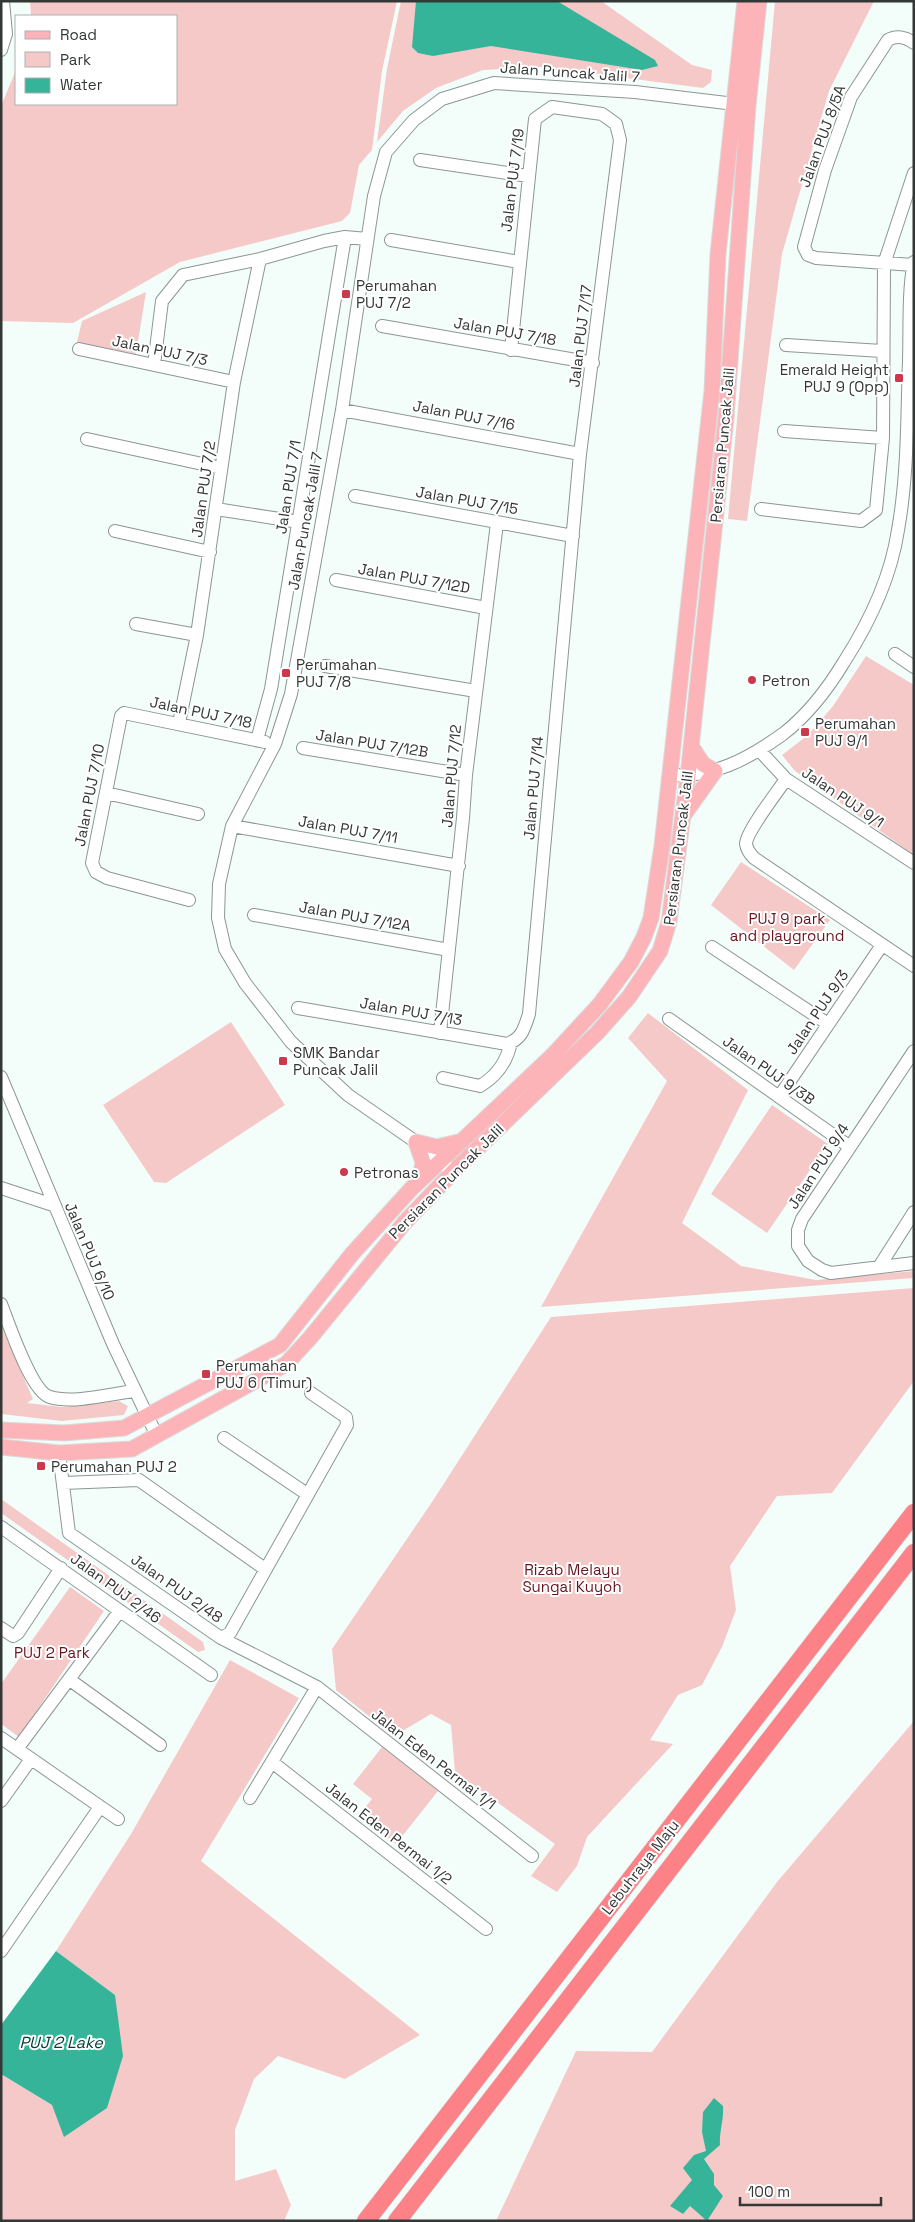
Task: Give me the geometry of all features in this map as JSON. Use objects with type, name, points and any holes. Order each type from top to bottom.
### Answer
[{"type":"highway","name":"Lebuhraya Maju","points":[[366,2221],[914,1513]]},
{"type":"highway","name":"Lebuhraya Maju","points":[[397,2221],[914,1553]]},
{"type":"main road","name":"Persiaran Puncak Jalil","points":[[1,1447],[59,1453],[132,1449],[156,1434],[286,1364],[354,1285],[381,1248],[453,1172],[597,1032],[647,974],[666,937],[688,776],[726,418],[745,1]]},
{"type":"main road","name":"Persiaran Puncak Jalil","points":[[1,1430],[64,1433],[124,1428],[280,1345],[352,1254],[439,1160],[553,1055],[600,1004],[631,962],[651,918],[712,390],[718,254],[759,1]]},
{"type":"main road","points":[[682,818],[715,771],[702,764],[691,746]]},
{"type":"main road","points":[[416,1142],[437,1147],[459,1142]]},
{"type":"main road","points":[[416,1142],[423,1162],[420,1180]]},
{"type":"street","points":[[1,50],[6,34],[3,7]]},
{"type":"street","name":"Jalan PUJ 8/5A","points":[[884,264],[812,257],[804,247],[825,170],[851,97],[888,40],[891,38],[903,38],[914,42]]},
{"type":"street","name":"Jalan Puncak Jalil 7","points":[[453,1172],[416,1142],[348,1095],[298,1049],[245,983],[225,949],[218,918],[219,884],[232,826],[252,784],[275,744],[291,694],[342,410],[366,239],[374,196],[386,152],[399,134],[414,120],[442,100],[466,90],[494,83],[635,92],[741,105]]},
{"type":"street","name":"Jalan PUJ 7/19","points":[[511,350],[535,119],[552,107],[602,114],[616,124],[620,140]]},
{"type":"street","name":"Jalan PUJ 7/17","points":[[573,536],[580,454],[594,363],[620,140]]},
{"type":"street","points":[[420,160],[528,176]]},
{"type":"street","points":[[762,509],[861,521],[876,510],[883,438],[884,264],[914,173]]},
{"type":"street","points":[[154,365],[162,301],[183,275],[260,259],[324,240],[345,237],[366,239]]},
{"type":"street","name":"Jalan PUJ 7/1","points":[[257,740],[271,689],[345,237]]},
{"type":"street","points":[[391,240],[519,262]]},
{"type":"street","name":"Jalan PUJ 7/2","points":[[179,723],[197,635],[234,382],[260,259]]},
{"type":"street","points":[[669,775],[688,776],[715,771],[738,763],[760,751],[791,728],[823,696],[864,631],[884,581],[898,531],[909,469],[913,263],[884,264]]},
{"type":"street","name":"Jalan PUJ 7/18","points":[[382,326],[594,363]]},
{"type":"street","points":[[786,345],[882,351]]},
{"type":"street","name":"Jalan PUJ 7/3","points":[[79,350],[234,382]]},
{"type":"street","name":"Jalan PUJ 7/16","points":[[342,410],[580,454]]},
{"type":"street","points":[[784,431],[883,438]]},
{"type":"street","points":[[87,439],[222,468]]},
{"type":"street","name":"Jalan PUJ 7/15","points":[[355,496],[573,536]]},
{"type":"street","points":[[216,509],[299,522]]},
{"type":"street","name":"Jalan PUJ 7/12","points":[[440,1033],[450,950],[466,775],[497,522]]},
{"type":"street","points":[[115,531],[210,552]]},
{"type":"street","name":"Jalan PUJ 7/14","points":[[443,1078],[480,1086],[501,1068],[508,1057],[514,1041],[523,1032],[529,1014],[573,536]]},
{"type":"street","name":"Jalan PUJ 7/12D","points":[[336,580],[486,608]]},
{"type":"street","points":[[136,624],[197,635]]},
{"type":"street","points":[[895,654],[914,666]]},
{"type":"street","points":[[325,666],[476,691]]},
{"type":"street","name":"Jalan PUJ 7/18","points":[[121,716],[124,714],[179,723],[275,744]]},
{"type":"street","name":"Jalan PUJ 7/10","points":[[121,716],[92,863],[96,872],[107,878],[189,900]]},
{"type":"street","name":"Jalan PUJ 7/12B","points":[[303,748],[466,775]]},
{"type":"street","name":"Jalan PUJ 9/1","points":[[760,751],[786,779],[914,863]]},
{"type":"street","points":[[786,779],[750,833],[746,846],[749,852],[754,858],[914,966]]},
{"type":"street","points":[[106,793],[198,814]]},
{"type":"street","name":"Jalan PUJ 7/11","points":[[232,826],[458,866]]},
{"type":"street","name":"Jalan PUJ 7/12A","points":[[254,915],[450,950]]},
{"type":"street","name":"Jalan PUJ 9/3","points":[[778,1097],[882,945]]},
{"type":"street","points":[[712,947],[828,1024]]},
{"type":"street","name":"Jalan PUJ 7/13","points":[[298,1008],[507,1044],[514,1041]]},
{"type":"street","name":"Jalan PUJ 9/3B","points":[[669,1019],[850,1147]]},
{"type":"street","name":"Jalan PUJ 9/4","points":[[914,1051],[802,1219],[798,1230],[798,1246],[808,1261],[831,1273],[914,1263]]},
{"type":"street","name":"Jalan PUJ 6/10","points":[[1,1078],[5,1099],[134,1391],[156,1434]]},
{"type":"street","points":[[1,1188],[53,1204]]},
{"type":"street","points":[[879,1267],[914,1212]]},
{"type":"street","points":[[1,1304],[34,1383],[44,1394],[57,1398],[77,1398],[134,1391]]},
{"type":"street","name":"Jalan PUJ 2/48","points":[[59,1453],[70,1534],[222,1638],[230,1633],[347,1425],[348,1419],[311,1393]]},
{"type":"street","points":[[224,1438],[307,1494]]},
{"type":"street","points":[[63,1483],[138,1480],[265,1569]]},
{"type":"street","name":"Jalan PUJ 2/46","points":[[1,1526],[119,1612],[211,1675]]},
{"type":"street","points":[[1,1628],[13,1636],[18,1633],[61,1568]]},
{"type":"street","points":[[18,1750],[119,1612]]},
{"type":"street","name":"Jalan Eden Permai 1/1","points":[[222,1638],[317,1687],[532,1856]]},
{"type":"street","points":[[70,1680],[160,1745]]},
{"type":"street","points":[[250,1798],[317,1687]]},
{"type":"street","points":[[1,1738],[118,1819]]},
{"type":"street","points":[[1,1801],[31,1759]]},
{"type":"street","name":"Jalan Eden Permai 1/2","points":[[272,1762],[486,1929]]},
{"type":"street","points":[[1,1951],[100,1808]]},
{"type":"green space","points":[[30,1],[397,1],[382,71],[372,150],[359,165],[350,213],[342,221],[180,262],[73,323],[1,321],[1,106],[15,72],[15,105],[178,105],[178,15],[31,15]]},
{"type":"green space","points":[[401,1],[601,1],[692,65],[712,70],[711,82],[703,88],[542,67],[483,70],[436,88],[403,111],[377,142],[387,69]]},
{"type":"green space","points":[[775,1],[874,1],[829,91],[782,254],[747,521],[728,519]]},
{"type":"green space","points":[[146,292],[136,354],[77,342],[82,321]]},
{"type":"green space","points":[[866,656],[914,685],[914,855],[795,771],[782,755],[808,735],[833,706]]},
{"type":"green space","name":"PUJ 9 park and playground","points":[[741,862],[830,920],[794,970],[711,905]]},
{"type":"green space","points":[[648,1013],[748,1090],[682,1223],[741,1266],[816,1280],[914,1271],[914,1278],[541,1307],[667,1081],[628,1038]]},
{"type":"green space","points":[[231,1022],[285,1105],[166,1183],[154,1182],[103,1105]]},
{"type":"green space","points":[[772,1105],[828,1144],[767,1233],[711,1194]]},
{"type":"green space","name":"Rizab Melayu Sungai Kuyoh","points":[[914,1288],[914,1381],[832,1493],[777,1496],[730,1566],[736,1610],[722,1647],[702,1685],[678,1695],[650,1740],[673,1744],[587,1837],[577,1866],[557,1892],[531,1876],[555,1844],[455,1772],[451,1725],[431,1714],[394,1736],[336,1690],[332,1649],[432,1502],[551,1317]]},
{"type":"green space","points":[[1,1326],[33,1399],[27,1403],[62,1407],[119,1401],[128,1406],[124,1415],[62,1421],[1,1414]]},
{"type":"green space","points":[[1,1499],[203,1642],[205,1650],[198,1652],[1,1513]]},
{"type":"green space","name":"PUJ 2 Park","points":[[70,1587],[104,1611],[19,1737],[1,1724],[1,1684]]},
{"type":"green space","points":[[230,1660],[299,1698],[201,1861],[420,2035],[345,2079],[278,2056],[254,2079],[235,2130],[235,2181],[276,2169],[291,2205],[284,2221],[1,2221],[1,2074],[52,2105],[115,1995],[56,1951],[131,1834]]},
{"type":"green space","points":[[914,1721],[914,2221],[496,2221],[576,2051],[652,2052],[777,1882]]},
{"type":"green space","points":[[382,1747],[438,1791],[396,1844],[359,1815],[372,1799],[353,1784]]},
{"type":"water","points":[[416,1],[557,1],[655,60],[658,66],[642,70],[491,46],[433,56],[418,53],[412,47]]},
{"type":"water","name":"PUJ 2 Lake","points":[[56,1951],[115,1995],[123,2056],[107,2108],[64,2137],[52,2105],[1,2074],[1,2025]]},
{"type":"water","points":[[714,2098],[723,2106],[720,2145],[704,2159],[714,2174],[714,2185],[723,2196],[707,2221],[690,2206],[683,2214],[670,2206],[692,2180],[683,2168],[694,2155],[706,2151],[702,2132],[703,2112]]},
{"type":"place","name":"Perumahan PUJ 7/2","points":[[346,294]]},
{"type":"place","name":"Emerald Height PUJ 9 (Opp)","points":[[899,378]]},
{"type":"place","name":"Perumahan PUJ 7/8","points":[[286,673]]},
{"type":"place","name":"Petron","points":[[752,680]]},
{"type":"place","name":"Perumahan PUJ 9/1","points":[[805,732]]},
{"type":"place","name":"SMK Bandar Puncak Jalil","points":[[283,1061]]},
{"type":"place","name":"Petronas","points":[[344,1172]]},
{"type":"place","name":"Perumahan PUJ 6 (Timur)","points":[[206,1374]]},
{"type":"place","name":"Perumahan PUJ 2","points":[[41,1466]]}]
